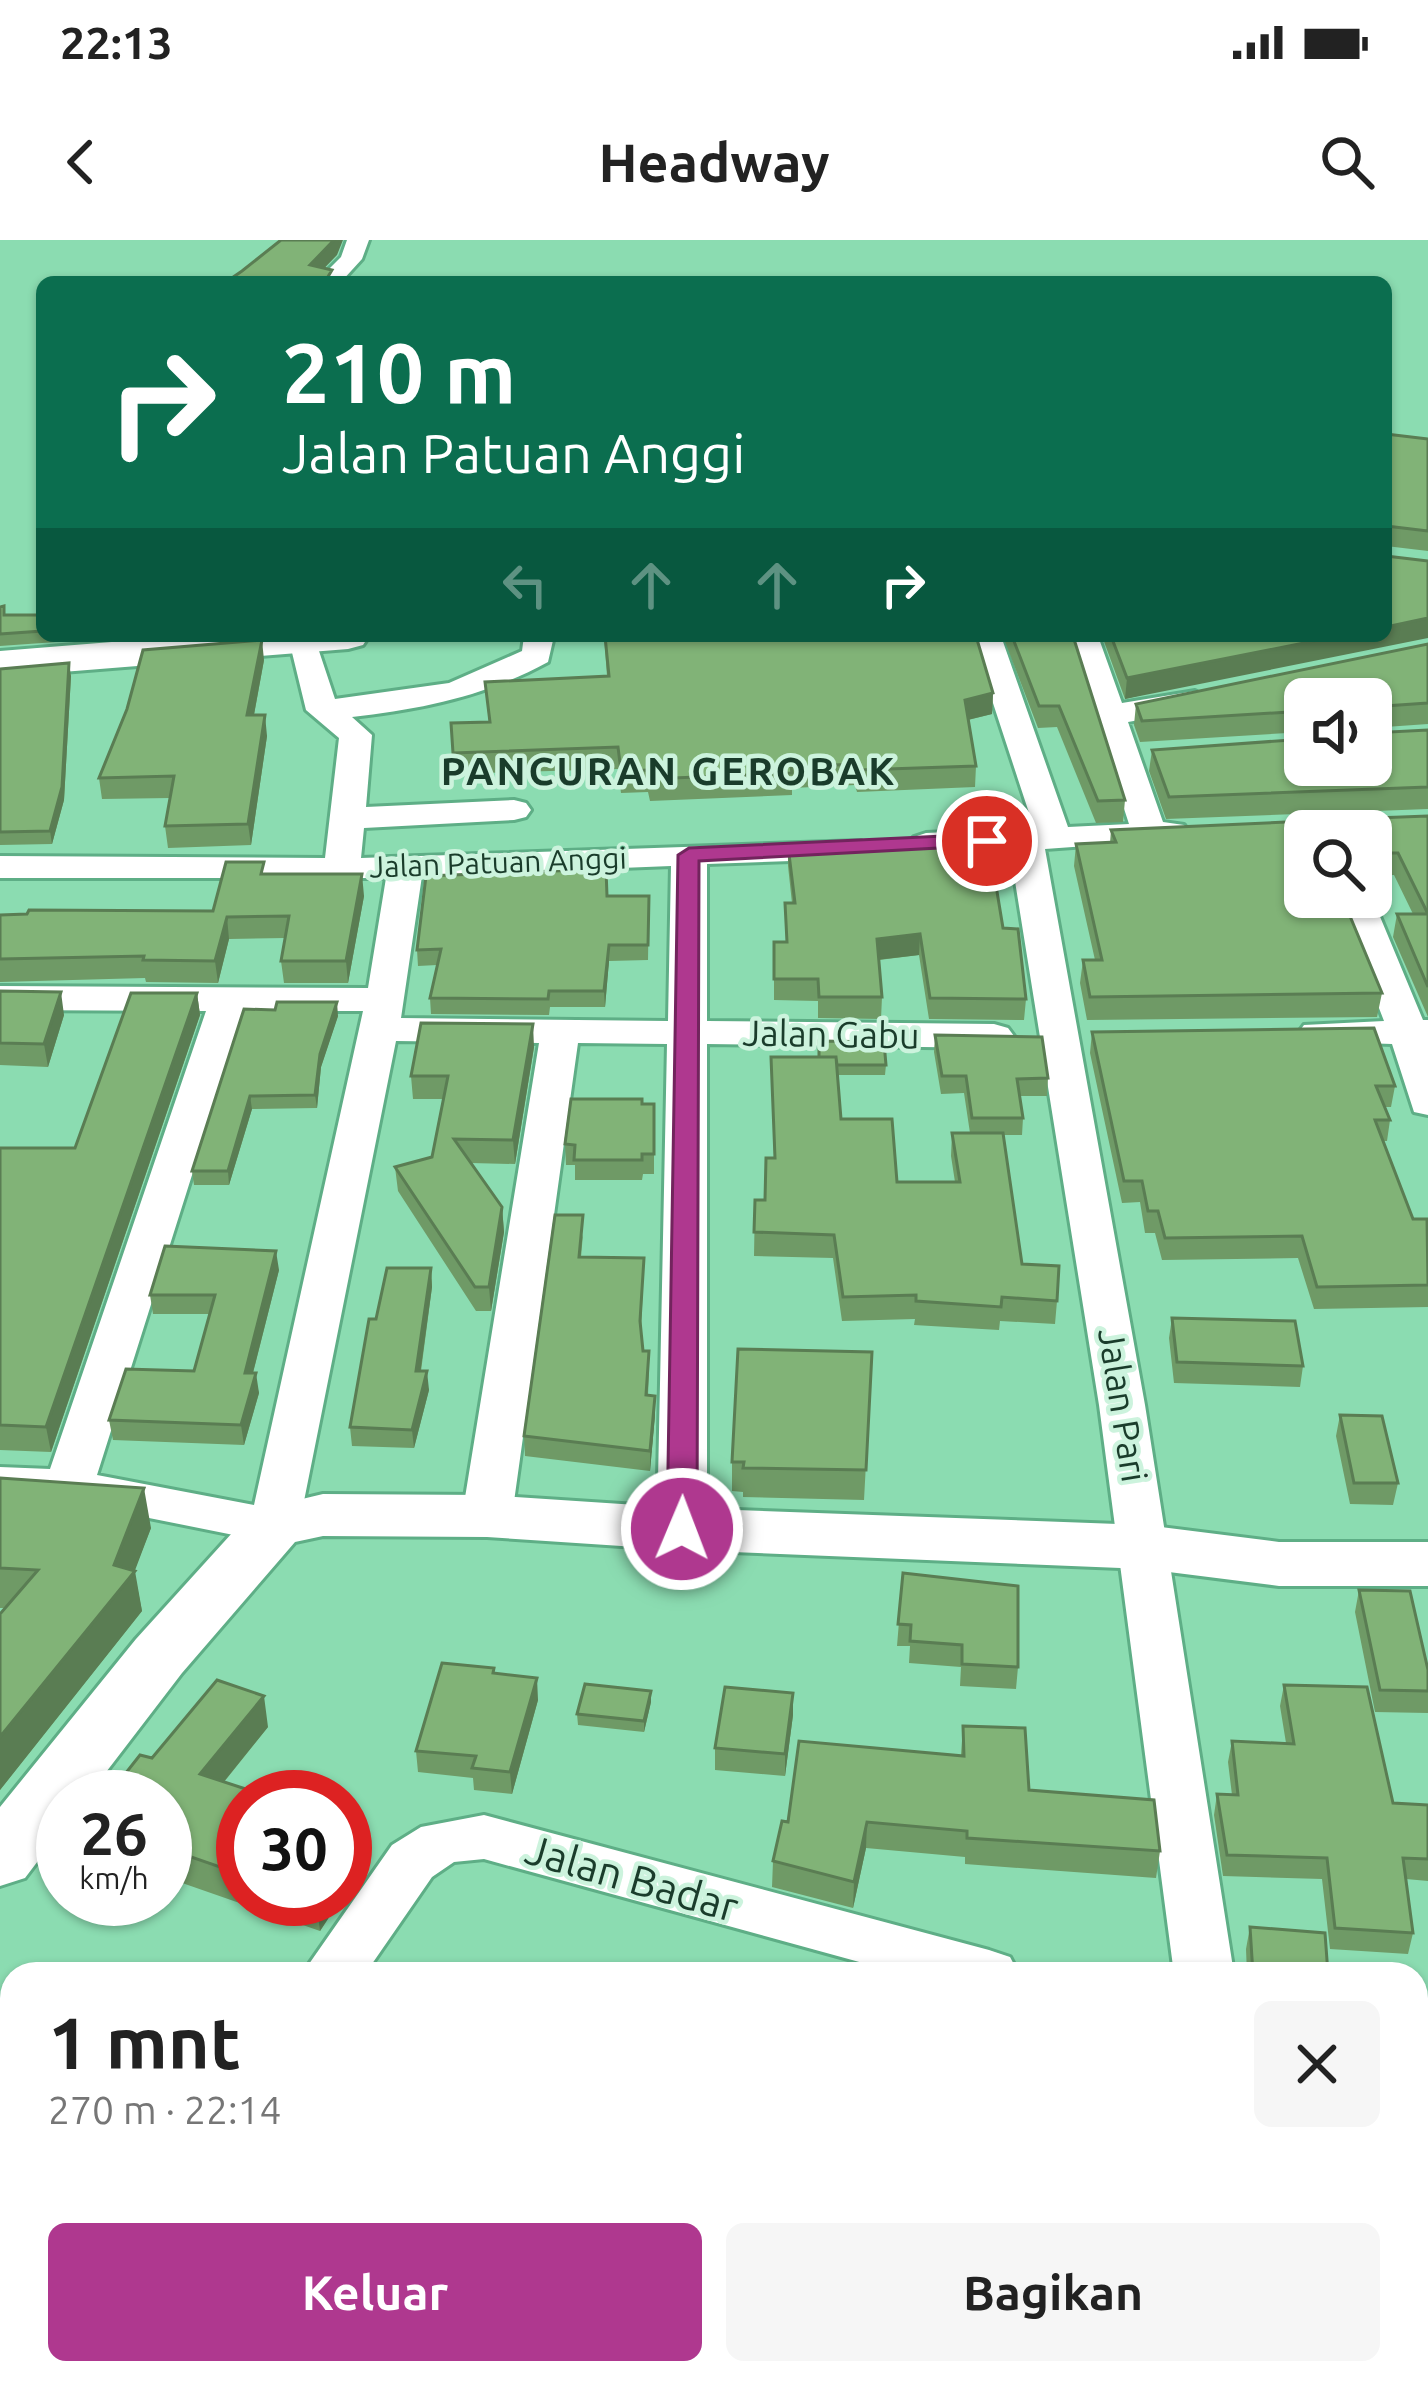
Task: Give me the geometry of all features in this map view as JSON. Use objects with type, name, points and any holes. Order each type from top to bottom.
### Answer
[{"type":"highway","points":[[0,664],[265,642]]},
{"type":"main road","points":[[0,1858],[159,1656],[274,1526],[323,1515],[487,1516],[682,1529],[1145,1546],[1279,1564],[1428,1564]]},
{"type":"street","points":[[334,276],[351,259],[356,240]]},
{"type":"street","points":[[302,642],[322,710],[356,735],[342,869]]},
{"type":"street","points":[[322,710],[398,702],[493,683],[538,656],[538,642]]},
{"type":"street","name":"Jalan Pari","points":[[988,642],[1086,1037],[1145,1546],[1202,1962]]},
{"type":"street","points":[[1085,642],[1149,833]]},
{"type":"street","points":[[1109,715],[1220,696]]},
{"type":"street","points":[[1123,758],[1168,756]]},
{"type":"street","points":[[348,818],[514,810]]},
{"type":"street","name":"Jalan Patuan Anggi","points":[[0,867],[405,868],[1216,831]]},
{"type":"street","points":[[682,1529],[689,855]]},
{"type":"street","points":[[0,1483],[70,1486],[274,1526],[382,1015],[405,868]]},
{"type":"street","points":[[1364,918],[1418,1032],[1428,1103]]},
{"type":"street","name":"Jalan Gabu","points":[[0,998],[229,999],[561,1028],[1086,1037]]},
{"type":"street","points":[[70,1486],[229,999]]},
{"type":"street","points":[[487,1516],[561,1028]]},
{"type":"street","points":[[1270,1034],[1418,1032]]},
{"type":"street","name":"Jalan Badar","points":[[340,1962],[412,1861],[441,1842],[484,1837],[945,1962]]},
{"type":"building","points":[[281,240],[334,240],[310,265],[332,270],[328,276],[235,276]]},
{"type":"building","points":[[1392,435],[1428,439],[1428,531],[1392,527]]},
{"type":"building","points":[[1392,557],[1428,561],[1428,618],[1392,626]]},
{"type":"building","points":[[4,606],[4,615],[36,615],[36,631],[0,634],[0,607]]},
{"type":"building","points":[[262,642],[247,715],[265,715],[248,824],[165,826],[174,776],[99,778],[127,709],[143,650]]},
{"type":"building","points":[[606,642],[978,642],[993,693],[965,700],[976,766],[858,770],[856,764],[791,767],[792,773],[649,779],[648,770],[621,771],[618,747],[453,753],[451,723],[490,722],[485,682],[609,676]]},
{"type":"building","points":[[1014,642],[1075,642],[1125,800],[1098,801],[1059,706],[1039,706]]},
{"type":"building","points":[[1113,642],[1309,642],[1127,678]]},
{"type":"building","points":[[1428,644],[1428,703],[1392,706],[1392,678],[1284,678],[1284,712],[1142,721],[1136,704]]},
{"type":"building","points":[[69,663],[62,787],[50,831],[0,832],[0,669]]},
{"type":"building","points":[[1428,730],[1428,787],[1169,797],[1152,750],[1284,741],[1284,786],[1392,786],[1392,732]]},
{"type":"building","points":[[1428,816],[1428,914],[1398,853],[1392,853],[1392,817]]},
{"type":"building","points":[[1284,822],[1284,918],[1351,918],[1382,993],[1090,997],[1083,960],[1102,960],[1076,844],[1116,842],[1111,830]]},
{"type":"building","points":[[988,837],[1003,928],[1018,929],[1026,999],[930,998],[920,934],[877,939],[882,997],[819,997],[818,979],[774,979],[774,942],[787,942],[785,903],[795,903],[788,846]]},
{"type":"building","points":[[226,862],[264,862],[261,874],[362,874],[346,961],[281,961],[289,916],[227,917],[215,961],[143,960],[144,956],[0,959],[0,915],[27,914],[29,910],[213,911]]},
{"type":"building","points":[[606,869],[607,896],[649,896],[648,945],[609,945],[604,991],[549,991],[548,999],[430,998],[441,949],[417,950],[426,876]]},
{"type":"building","points":[[1397,914],[1428,914],[1428,987]]},
{"type":"building","points":[[0,991],[61,992],[44,1044],[0,1043]]},
{"type":"building","points":[[131,993],[197,993],[46,1427],[0,1425],[0,1148],[75,1148]]},
{"type":"building","points":[[277,1002],[337,1002],[320,1054],[315,1095],[250,1096],[228,1171],[192,1171],[244,1009],[275,1010]]},
{"type":"building","points":[[421,1023],[533,1024],[513,1140],[454,1139],[502,1207],[489,1287],[475,1287],[395,1167],[432,1157],[448,1076],[411,1076]]},
{"type":"building","points":[[1374,1028],[1395,1086],[1376,1086],[1390,1120],[1375,1120],[1413,1219],[1427,1219],[1428,1285],[1317,1287],[1302,1236],[1165,1238],[1158,1211],[1148,1211],[1142,1181],[1124,1181],[1092,1032]]},
{"type":"building","points":[[935,1035],[1042,1037],[1048,1078],[1017,1079],[1023,1118],[972,1118],[966,1076],[942,1076]]},
{"type":"building","points":[[819,1041],[884,1042],[886,1065],[837,1065],[836,1057],[819,1057]]},
{"type":"building","points":[[771,1057],[836,1057],[841,1119],[892,1119],[897,1182],[960,1182],[952,1133],[1003,1133],[1022,1264],[1059,1266],[1057,1301],[1002,1297],[1001,1307],[916,1301],[916,1295],[843,1297],[834,1235],[754,1232],[755,1200],[765,1200],[766,1158],[775,1158]]},
{"type":"building","points":[[571,1099],[642,1099],[642,1104],[654,1104],[654,1154],[642,1154],[642,1160],[574,1160],[575,1145],[565,1144]]},
{"type":"building","points":[[555,1215],[583,1215],[579,1257],[644,1258],[640,1321],[643,1351],[649,1351],[646,1395],[655,1396],[650,1451],[524,1436]]},
{"type":"building","points":[[165,1246],[276,1251],[245,1373],[256,1373],[241,1425],[109,1420],[126,1369],[194,1371],[215,1295],[150,1295]]},
{"type":"building","points":[[387,1268],[431,1268],[416,1371],[427,1371],[412,1430],[350,1427],[369,1319],[376,1319]]},
{"type":"building","points":[[1172,1318],[1295,1321],[1303,1366],[1177,1362]]},
{"type":"building","points":[[738,1349],[872,1352],[866,1470],[743,1468],[744,1462],[732,1462]]},
{"type":"building","points":[[1340,1415],[1382,1416],[1398,1483],[1354,1483]]},
{"type":"building","points":[[0,1478],[144,1488],[114,1565],[135,1571],[0,1737],[0,1614],[38,1570],[0,1568]]},
{"type":"building","points":[[903,1573],[1018,1586],[1018,1667],[962,1664],[962,1645],[910,1641],[911,1625],[898,1624]]},
{"type":"building","points":[[1359,1590],[1410,1591],[1428,1670],[1428,1691],[1380,1690]]},
{"type":"building","points":[[442,1663],[537,1678],[510,1772],[472,1768],[476,1756],[416,1751]]},
{"type":"building","points":[[217,1680],[264,1696],[200,1774],[216,1779],[216,1866],[192,1857],[192,1770],[128,1770],[140,1755],[152,1758]]},
{"type":"building","points":[[585,1684],[651,1691],[644,1721],[577,1714]]},
{"type":"building","points":[[1284,1685],[1367,1687],[1393,1803],[1428,1805],[1428,1859],[1403,1858],[1413,1933],[1335,1928],[1327,1858],[1227,1855],[1217,1794],[1238,1795],[1232,1741],[1294,1744]]},
{"type":"building","points":[[725,1687],[793,1693],[785,1754],[715,1748]]},
{"type":"building","points":[[963,1726],[1025,1728],[1029,1790],[1154,1800],[1160,1851],[967,1838],[967,1831],[867,1822],[854,1882],[773,1861],[782,1821],[788,1822],[799,1741],[964,1756]]},
{"type":"building","points":[[1250,1927],[1325,1933],[1327,1962],[1252,1962]]},
{"type":"district","name":"PANCURAN GEROBAK","points":[[669,771]]},
{"type":"route","points":[[682,1529],[689,855],[987,841]]}]
